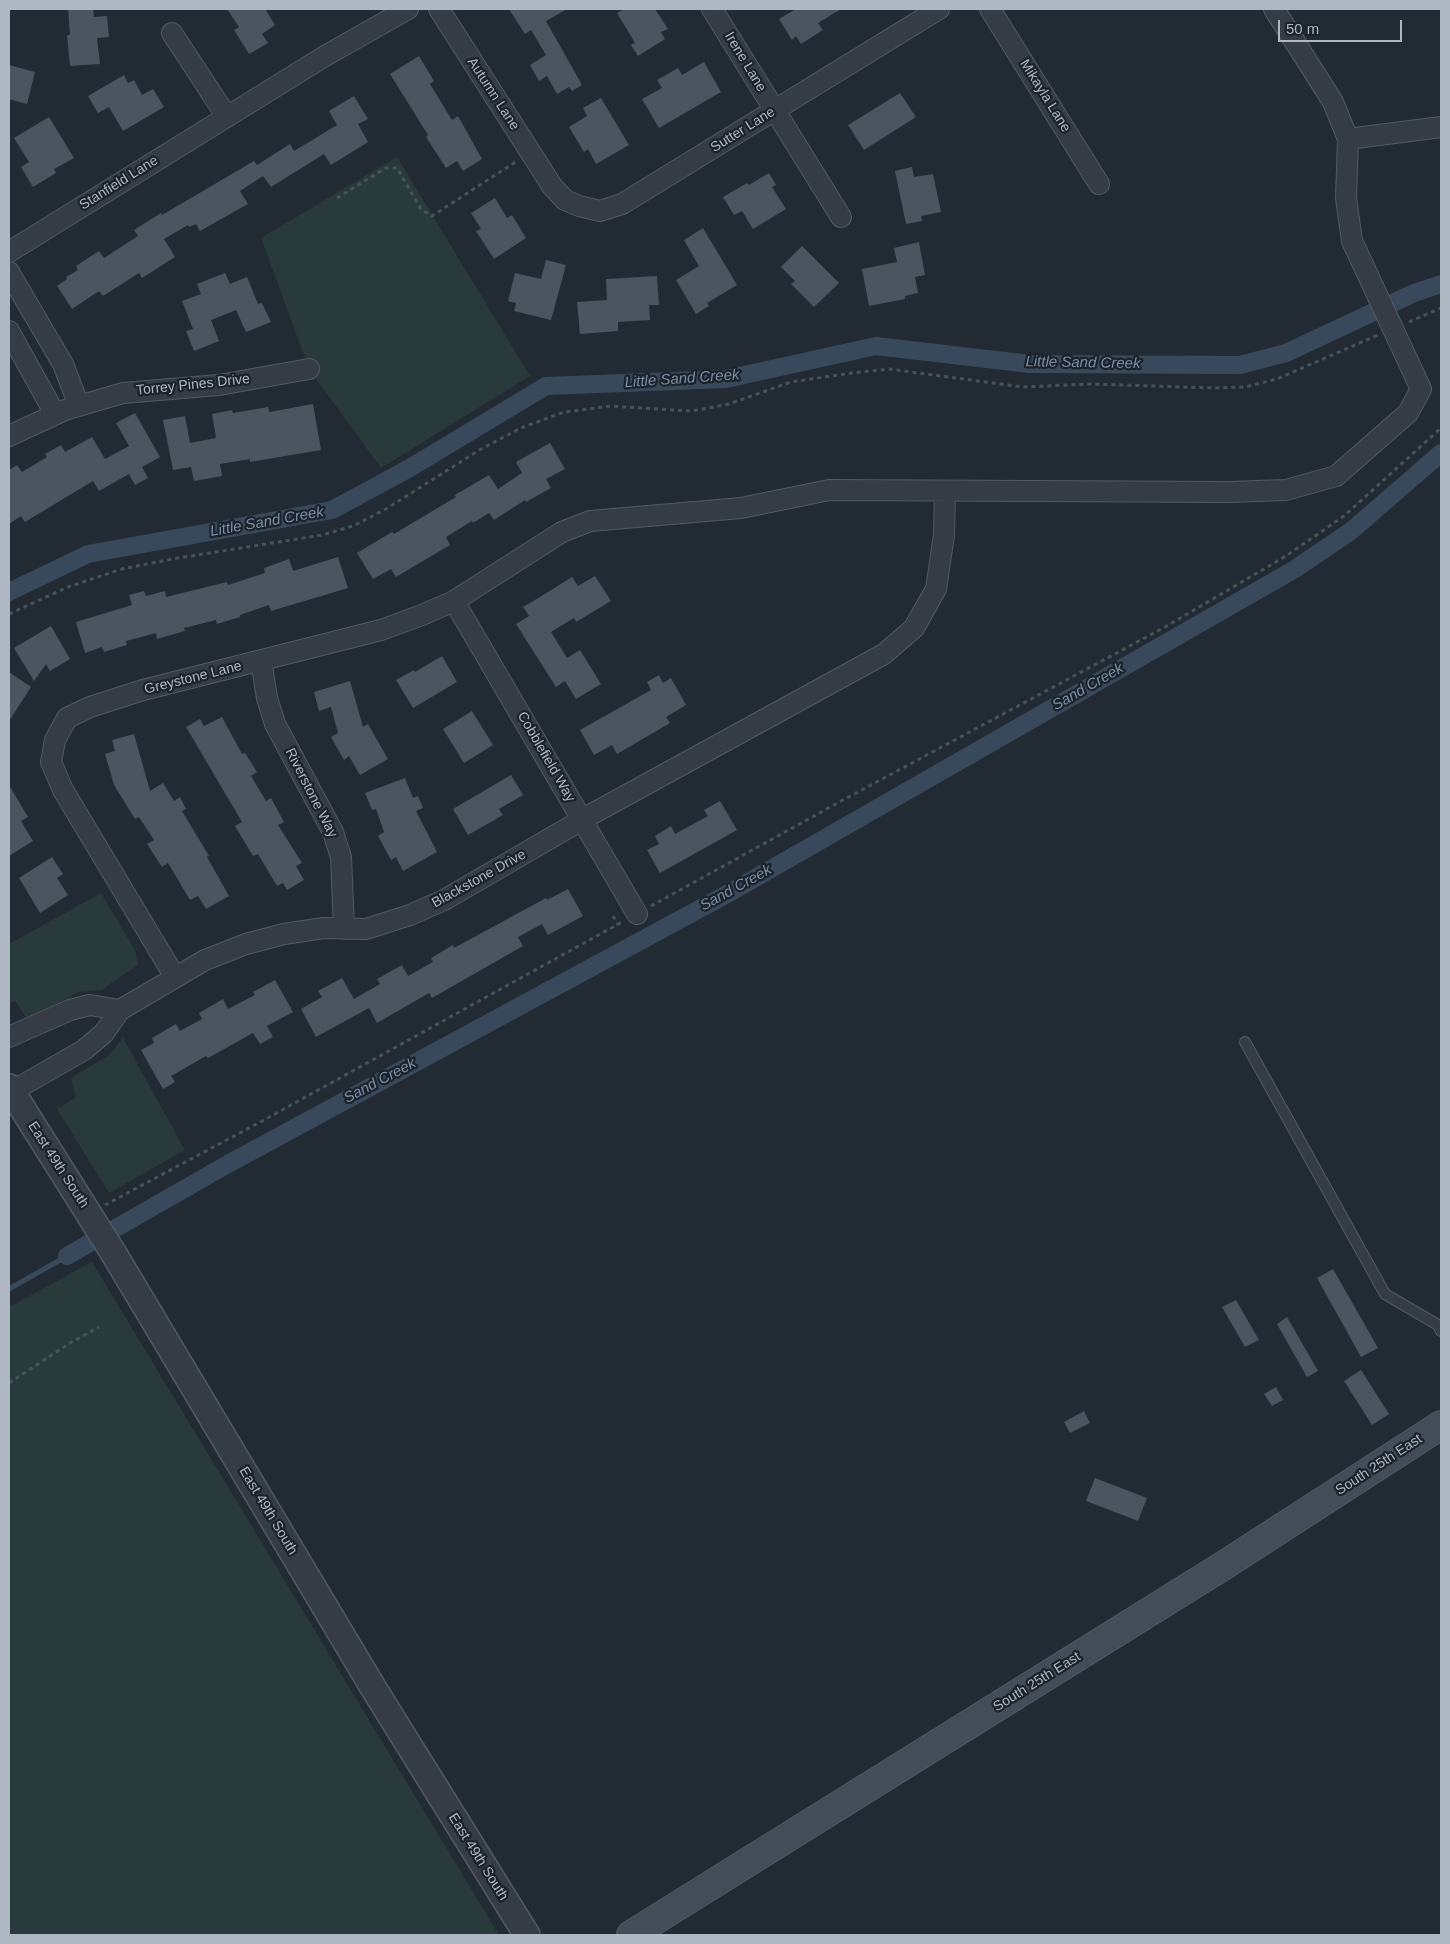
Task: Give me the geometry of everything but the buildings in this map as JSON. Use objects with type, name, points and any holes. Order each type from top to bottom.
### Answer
[{"type":"main road","name":"South 25th East","points":[[632,1935],[1218,1569],[1441,1425]]},
{"type":"street","name":"Stanfield Lane","points":[[10,248],[325,56],[408,9]]},
{"type":"street","name":"Autumn Lane","points":[[439,9],[547,178]]},
{"type":"street","name":"Irene Lane","points":[[712,9],[841,217]]},
{"type":"street","name":"Sutter Lane","points":[[547,178],[565,200],[579,206],[600,210],[622,204],[939,9]]},
{"type":"street","name":"Mikayla Lane","points":[[990,9],[1099,184]]},
{"type":"street","points":[[1274,9],[1333,102],[1348,139],[1346,198],[1352,241],[1393,328]]},
{"type":"street","points":[[172,33],[227,117]]},
{"type":"street","points":[[1348,139],[1441,127]]},
{"type":"street","points":[[9,272],[57,354],[79,406]]},
{"type":"street","name":"Greystone Lane","points":[[175,978],[63,790],[51,762],[55,740],[66,718],[90,707],[143,690],[381,630],[422,615],[454,601],[562,532],[590,521],[740,508],[829,490],[1229,492],[1286,490],[1336,476],[1408,413],[1421,389],[1393,328]]},
{"type":"street","points":[[9,331],[55,414]]},
{"type":"street","points":[[31,369],[57,354]]},
{"type":"street","name":"Torrey Pines Drive","points":[[9,436],[55,414],[122,393],[219,385],[309,369]]},
{"type":"street","name":"Blackstone Drive","points":[[10,1091],[84,1050],[104,1033],[120,1010],[205,960],[246,944],[284,934],[324,928],[366,930],[410,915],[444,900],[713,746],[884,654],[914,628],[936,589],[944,535],[945,492]]},
{"type":"street","name":"Cobblefield Way","points":[[454,601],[637,914]]},
{"type":"street","name":"Riverstone Way","points":[[261,660],[275,724],[333,832],[341,857],[344,929]]},
{"type":"street","points":[[9,1037],[70,1010],[90,1005],[120,1010]]},
{"type":"street","name":"East 49th South","points":[[10,1091],[89,1213],[374,1689],[527,1935]]},
{"type":"lane","points":[[1245,1042],[1385,1294],[1438,1324],[1441,1331]]},
{"type":"path","points":[[337,198],[386,168],[397,168],[420,209],[432,216],[531,152]]},
{"type":"path","points":[[9,614],[68,587],[122,569],[322,535],[353,526],[386,509],[481,449],[521,428],[564,412],[611,406],[692,411],[729,404],[791,382],[889,369],[1023,386],[1090,384],[1214,388],[1246,387],[1277,379],[1441,308]]},
{"type":"path","points":[[89,1213],[264,1120],[832,806],[1165,627],[1286,556],[1344,516],[1441,428]]},
{"type":"path","points":[[613,916],[618,925]]},
{"type":"path","points":[[9,1383],[70,1343],[99,1327]]},
{"type":"shaded area","points":[[397,157],[530,376],[381,468],[309,369],[261,238]]},
{"type":"shaded area","points":[[101,893],[135,950],[138,965],[101,990],[78,992],[28,1020],[15,1001],[9,1003],[9,944]]},
{"type":"shaded area","points":[[123,1038],[185,1150],[109,1193],[57,1109],[76,1097],[71,1078],[109,1055]]},
{"type":"shaded area","points":[[92,1262],[499,1935],[9,1935],[9,1307]]},
{"type":"waterway","name":"Little Sand Creek","points":[[9,592],[88,554],[332,510],[408,469],[546,386],[726,379],[876,346],[1030,364],[1240,365],[1286,353],[1414,293],[1441,284]]},
{"type":"waterway","name":"Sand Creek","points":[[67,1256],[228,1164],[729,893],[1295,569],[1351,531],[1441,453]]},
{"type":"waterway","name":"Sand Creek","points":[[9,1289],[67,1256]]}]
